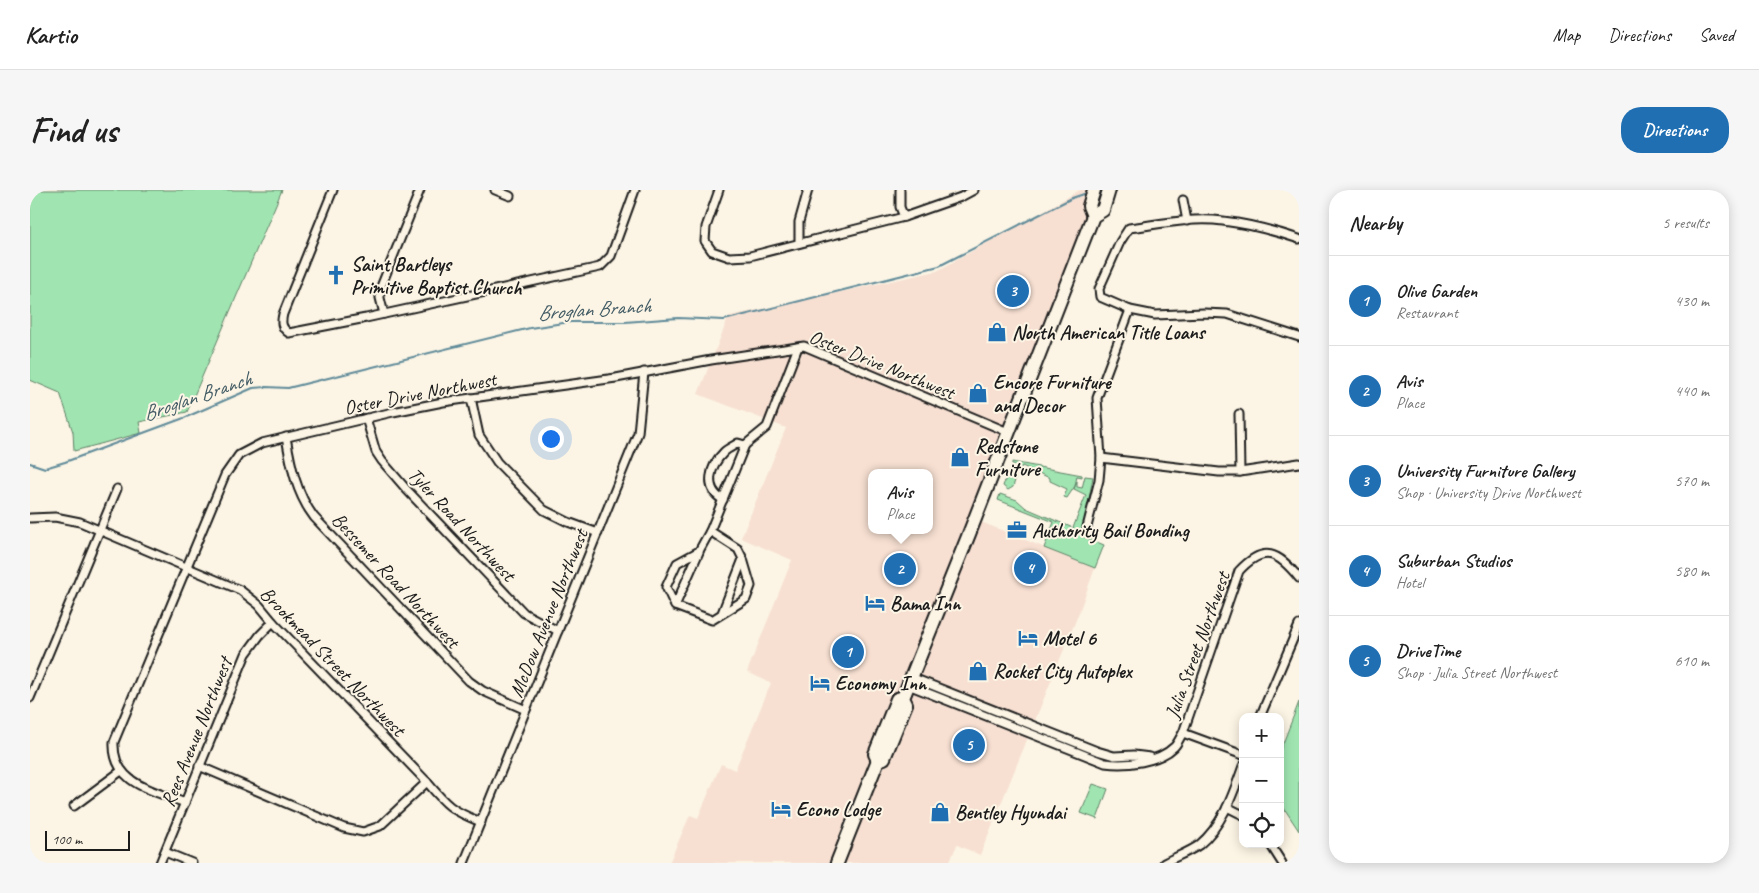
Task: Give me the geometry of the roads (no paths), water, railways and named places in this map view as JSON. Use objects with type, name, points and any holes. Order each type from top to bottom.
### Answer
[{"type":"highway","points":[[1093,216],[1089,206],[1094,190]]},
{"type":"highway","points":[[837,863],[878,760],[875,754],[878,746],[897,699],[903,698],[930,634],[1093,216],[1103,210],[1109,190]]},
{"type":"street","points":[[333,190],[283,314],[281,321],[283,328],[289,333],[600,267],[612,256],[635,190]]},
{"type":"street","points":[[384,314],[380,289],[420,190]]},
{"type":"street","points":[[495,190],[510,196]]},
{"type":"street","points":[[719,190],[706,227],[705,241],[712,251],[729,258],[750,256],[904,217],[961,197],[974,190]]},
{"type":"street","points":[[799,243],[799,222],[808,190]]},
{"type":"street","points":[[900,190],[900,207],[904,217]]},
{"type":"street","points":[[1183,200],[1187,221]]},
{"type":"street","points":[[1299,239],[1255,227],[1222,221],[1187,221],[1129,228],[1099,289],[1100,297],[1130,310],[1155,315],[1227,314],[1299,337]]},
{"type":"street","points":[[1087,527],[1099,480],[1101,458],[1097,398],[1130,310]]},
{"type":"street","name":"Oster Drive Northwest","points":[[121,771],[115,759],[114,742],[218,491],[231,464],[239,455],[253,446],[426,405],[616,378],[804,346],[1008,432]]},
{"type":"street","points":[[675,606],[699,551],[710,531],[745,445],[767,427],[798,347]]},
{"type":"street","name":"McDow Avenue Northwest","points":[[464,863],[638,433],[644,372]]},
{"type":"street","points":[[471,398],[479,435],[497,462],[544,510],[568,522],[598,533]]},
{"type":"street","points":[[1239,414],[1240,472]]},
{"type":"street","name":"Tyler Road Northwest","points":[[366,418],[376,452],[394,476],[524,613],[558,631]]},
{"type":"street","name":"Bessemer Road Northwest","points":[[286,437],[296,485],[304,504],[314,517],[469,681],[483,691],[526,710]]},
{"type":"street","points":[[722,500],[714,495],[709,481],[714,465],[725,450],[738,443],[745,445]]},
{"type":"street","points":[[1101,458],[1219,472],[1240,472],[1299,463]]},
{"type":"street","points":[[30,698],[117,489]]},
{"type":"street","name":"Brookmead Street Northwest","points":[[30,518],[55,517],[80,522],[240,590],[259,605],[273,622],[427,782],[445,804],[461,815],[480,822]]},
{"type":"street","points":[[699,551],[677,564],[666,587],[675,606],[712,620],[746,599],[751,586],[738,549],[710,531]]},
{"type":"street","name":"Julia Street Northwest","points":[[910,681],[1097,751],[1114,756],[1134,755],[1152,758],[1165,754],[1175,746],[1183,733],[1239,571],[1250,559],[1262,554],[1276,556],[1288,565],[1299,578]]},
{"type":"street","points":[[722,614],[743,559]]},
{"type":"street","name":"Rees Avenue Northwest","points":[[160,863],[246,654],[260,634],[273,622]]},
{"type":"street","points":[[1262,713],[1299,625]]},
{"type":"street","points":[[1183,733],[1239,754]]},
{"type":"street","points":[[199,766],[344,828],[362,832],[380,826],[427,782]]},
{"type":"street","points":[[74,806],[121,771],[129,779],[185,803]]},
{"type":"street","points":[[1164,863],[1198,845],[1215,826],[1228,807],[1239,777]]},
{"type":"street","points":[[1228,807],[1239,813]]},
{"type":"street","points":[[1273,848],[1282,863]]},
{"type":"street","points":[[165,852],[192,863]]},
{"type":"waterway","name":"Broglan Branch","points":[[30,463],[45,468],[65,462],[184,418],[253,388],[288,388],[530,328],[570,322],[625,322],[678,318],[724,320],[939,266],[1072,198],[1087,193]]},
{"type":"place","name":"Saint Bartleys Primitive Baptist Church","points":[[336,275]]},
{"type":"place","name":"University Furniture Gallery","points":[[1013,291]]},
{"type":"place","name":"North American Title Loans","points":[[997,332]]},
{"type":"place","name":"Encore Furniture and Decor","points":[[978,393]]},
{"type":"place","name":"Redstone Furniture","points":[[960,457]]},
{"type":"place","name":"Authority Bail Bonding","points":[[1017,530]]},
{"type":"place","name":"Suburban Studios","points":[[1030,568]]},
{"type":"place","name":"Avis","points":[[900,569]]},
{"type":"place","name":"Bama Inn","points":[[875,603]]},
{"type":"place","name":"Motel 6","points":[[1028,638]]},
{"type":"place","name":"Olive Garden","points":[[848,652]]},
{"type":"place","name":"Rocket City Autoplex","points":[[978,671]]},
{"type":"place","name":"Economy Inn","points":[[820,683]]},
{"type":"place","name":"DriveTime","points":[[969,745]]},
{"type":"place","name":"Econo Lodge","points":[[781,809]]},
{"type":"place","name":"Bentley Hyundai","points":[[940,812]]}]
